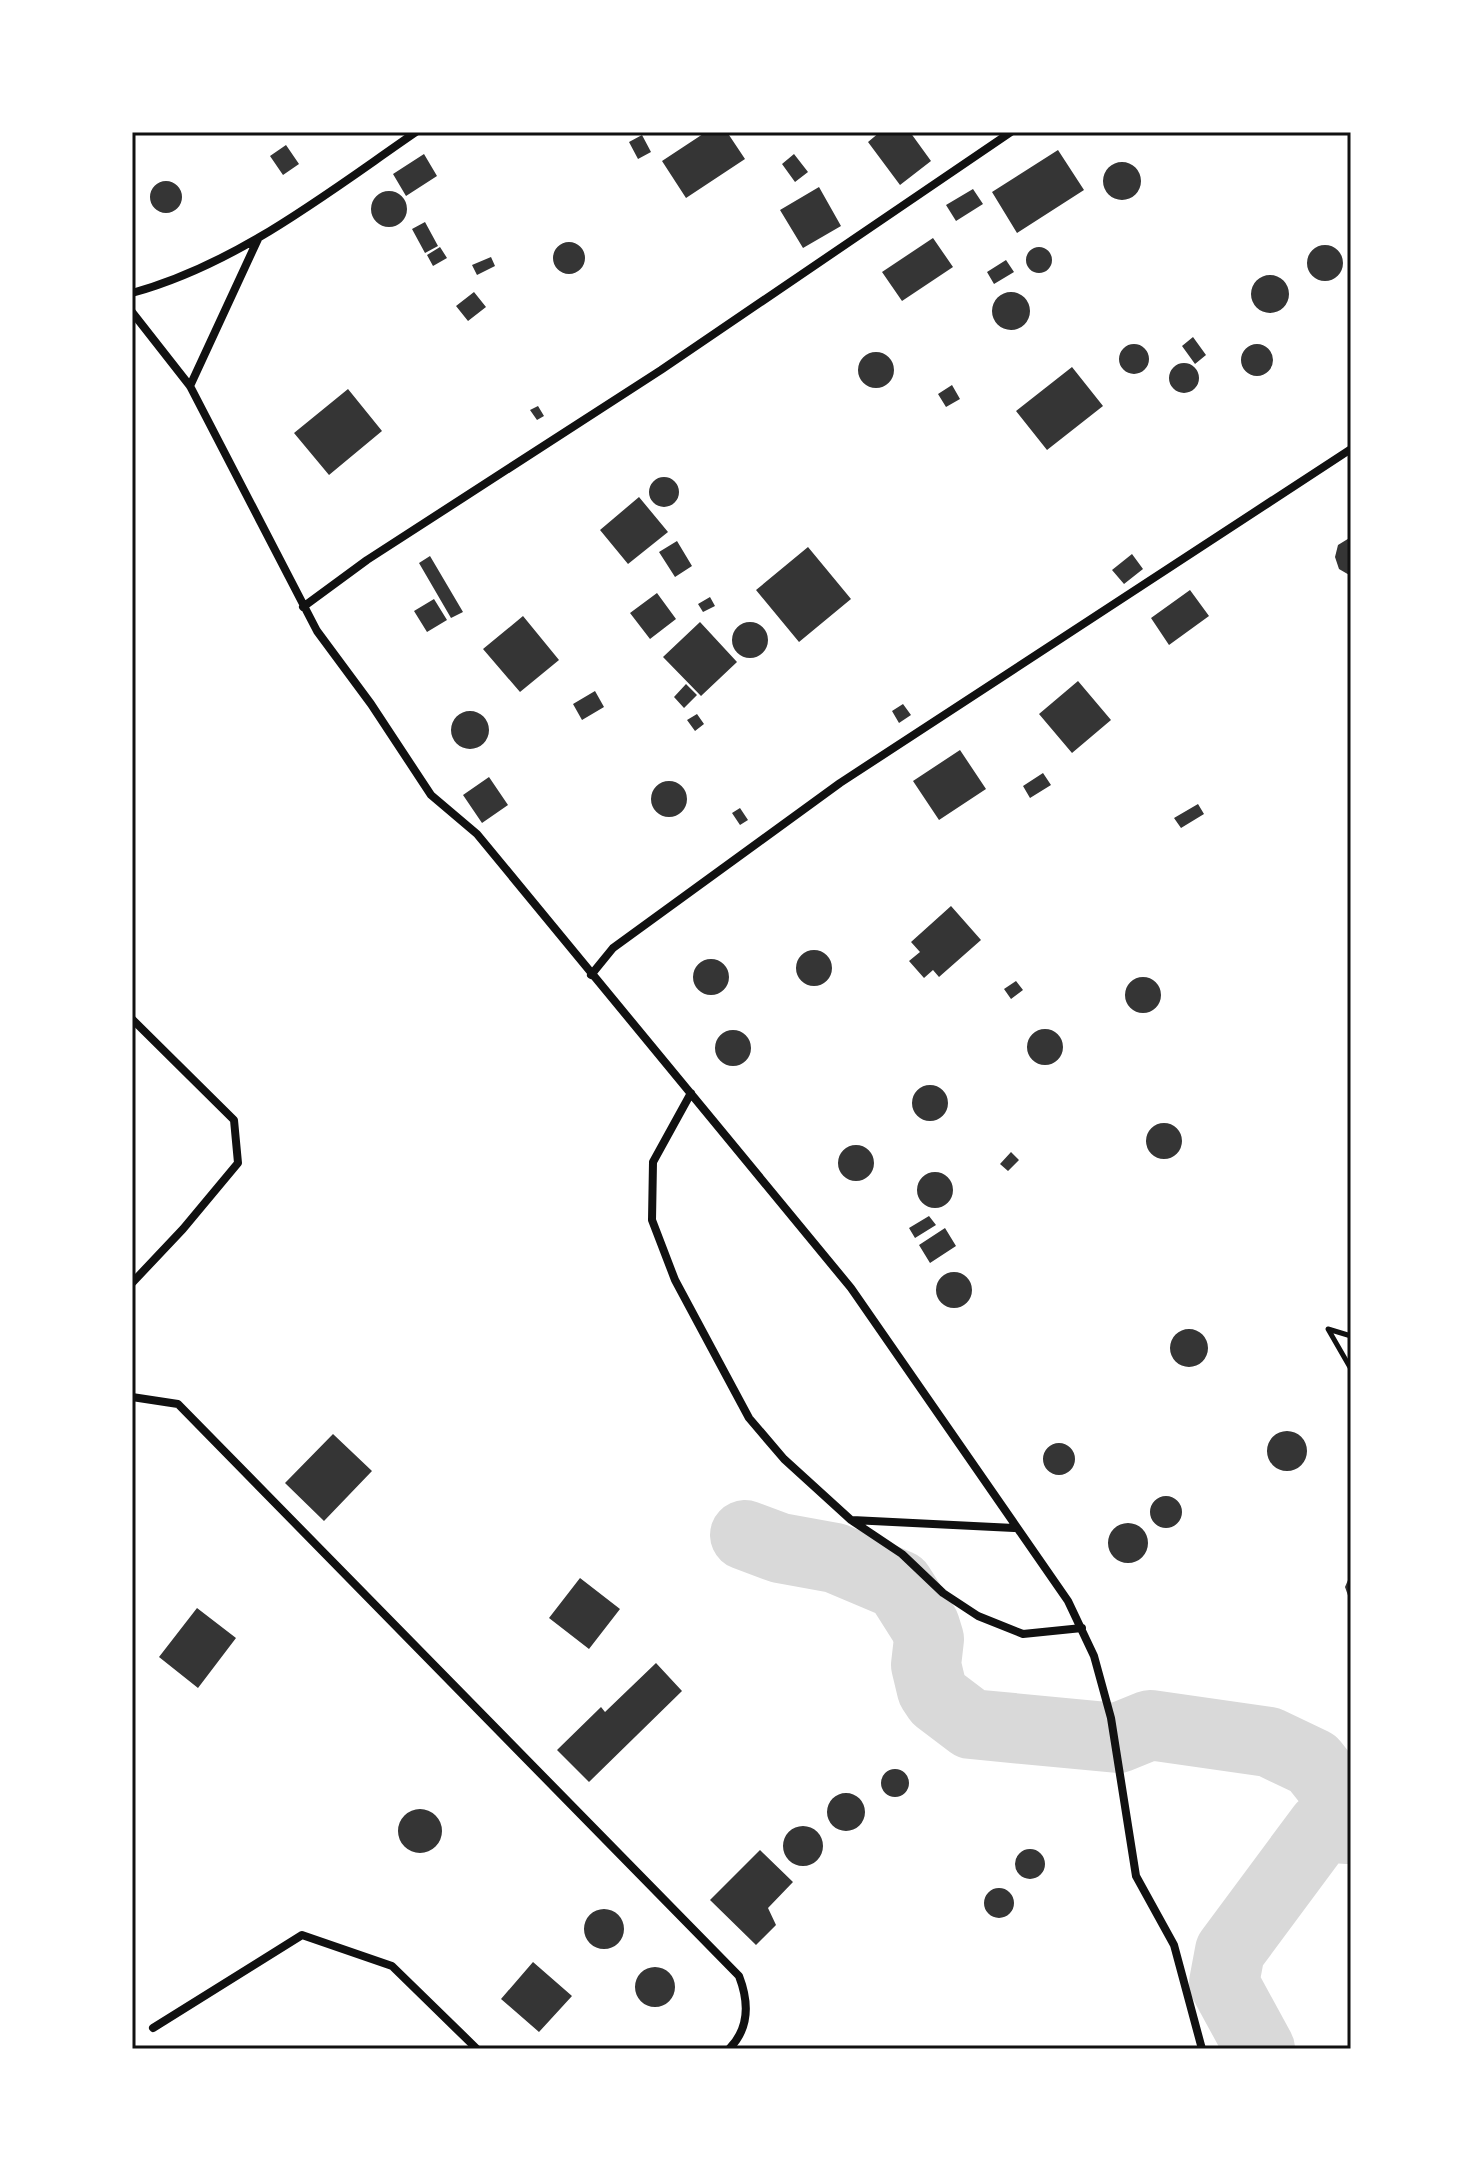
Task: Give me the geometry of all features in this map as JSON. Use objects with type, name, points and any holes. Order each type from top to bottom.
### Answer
[{"type":"street","points":[[132,293],[167,284],[259,239],[416,132]]},
{"type":"street","points":[[303,607],[367,560],[661,370],[1011,132]]},
{"type":"street","points":[[190,386],[259,239]]},
{"type":"street","points":[[132,312],[190,386],[303,607],[431,795],[477,834],[851,1288],[1014,1528],[1050,1575],[1082,1628],[1111,1718],[1136,1876],[1174,1945],[1202,2049]]},
{"type":"street","points":[[591,975],[613,948],[840,783],[1351,449]]},
{"type":"street","points":[[132,1019],[234,1120],[238,1163],[183,1229],[132,1283]]},
{"type":"street","points":[[691,1093],[653,1162],[652,1220],[675,1280],[749,1418],[784,1459],[851,1520],[902,1554],[943,1593],[978,1616],[1023,1634],[1082,1628]]},
{"type":"street","points":[[132,1397],[178,1404],[739,1976],[748,1999],[741,2037],[729,2049]]},
{"type":"street","points":[[851,1520],[1014,1528]]},
{"type":"street","points":[[153,2028],[302,1935],[392,1966],[477,2049]]},
{"type":"path","points":[[1351,1336],[1328,1329],[1351,1369]]},
{"type":"building","points":[[706,132],[727,132],[745,159],[686,198],[662,161]]},
{"type":"building","points":[[880,132],[910,132],[931,161],[900,185],[868,142]]},
{"type":"building","points":[[642,135],[651,152],[638,159],[629,142]]},
{"type":"building","points":[[286,145],[299,164],[283,175],[270,156]]},
{"type":"building","points":[[1058,150],[1084,190],[1017,233],[992,192]]},
{"type":"building","points":[[424,154],[437,176],[406,196],[393,174]]},
{"type":"building","points":[[794,154],[808,172],[795,182],[782,164]]},
{"type":"building","points":[[1122,162],[1135,168],[1141,181],[1135,194],[1122,200],[1109,194],[1103,181],[1109,168]]},
{"type":"building","points":[[166,181],[177,186],[182,197],[177,208],[166,213],[155,208],[150,197],[155,186]]},
{"type":"building","points":[[819,187],[841,226],[803,248],[780,210]]},
{"type":"building","points":[[973,189],[983,204],[956,221],[946,205]]},
{"type":"building","points":[[389,191],[401,197],[407,209],[401,221],[389,227],[377,221],[371,209],[377,197]]},
{"type":"building","points":[[425,222],[438,246],[425,253],[412,229]]},
{"type":"building","points":[[933,238],[953,267],[902,301],[882,272]]},
{"type":"building","points":[[569,242],[580,247],[585,258],[580,269],[569,274],[558,269],[553,258],[558,247]]},
{"type":"building","points":[[1325,245],[1337,251],[1343,263],[1337,275],[1325,281],[1313,275],[1307,263],[1313,251]]},
{"type":"building","points":[[440,247],[447,258],[433,266],[427,255]]},
{"type":"building","points":[[1039,247],[1048,251],[1052,260],[1048,269],[1039,273],[1030,269],[1026,260],[1030,251]]},
{"type":"building","points":[[491,257],[495,266],[477,275],[472,265]]},
{"type":"building","points":[[1006,260],[1014,272],[994,284],[987,272]]},
{"type":"building","points":[[1270,275],[1283,281],[1289,294],[1283,307],[1270,313],[1257,307],[1251,294],[1257,281]]},
{"type":"building","points":[[474,292],[486,307],[468,321],[456,306]]},
{"type":"building","points":[[1011,292],[1025,297],[1030,311],[1025,325],[1011,330],[997,325],[992,311],[997,297]]},
{"type":"building","points":[[1193,337],[1206,355],[1195,364],[1182,346]]},
{"type":"building","points":[[1134,344],[1144,349],[1149,359],[1144,369],[1134,374],[1124,369],[1119,359],[1124,349]]},
{"type":"building","points":[[1257,344],[1268,349],[1273,360],[1268,371],[1257,376],[1246,371],[1241,360],[1246,349]]},
{"type":"building","points":[[876,352],[889,357],[894,370],[889,383],[876,388],[863,383],[858,370],[863,357]]},
{"type":"building","points":[[1184,363],[1194,368],[1199,378],[1194,388],[1184,393],[1174,388],[1169,378],[1174,368]]},
{"type":"building","points":[[1072,367],[1103,406],[1047,450],[1016,411]]},
{"type":"building","points":[[952,385],[960,399],[946,407],[938,394]]},
{"type":"building","points":[[348,389],[382,431],[329,475],[294,433]]},
{"type":"building","points":[[538,406],[544,416],[537,420],[530,410]]},
{"type":"building","points":[[664,477],[675,481],[679,492],[675,503],[664,507],[653,503],[649,492],[653,481]]},
{"type":"building","points":[[639,497],[668,532],[628,564],[600,530]]},
{"type":"building","points":[[1351,537],[1351,576],[1339,569],[1335,557],[1338,545]]},
{"type":"building","points":[[677,541],[692,566],[675,577],[659,552]]},
{"type":"building","points":[[808,547],[851,599],[799,642],[756,590]]},
{"type":"building","points":[[1132,554],[1143,569],[1124,584],[1112,570]]},
{"type":"building","points":[[430,556],[463,612],[451,618],[419,563]]},
{"type":"building","points":[[1190,590],[1209,616],[1169,645],[1151,618]]},
{"type":"building","points":[[657,593],[676,619],[650,639],[630,613]]},
{"type":"building","points":[[710,597],[715,606],[703,612],[698,604]]},
{"type":"building","points":[[434,599],[447,620],[427,632],[414,611]]},
{"type":"building","points":[[523,616],[559,660],[520,692],[483,649]]},
{"type":"building","points":[[700,622],[737,662],[701,696],[663,657]]},
{"type":"building","points":[[750,622],[762,628],[768,640],[762,652],[750,658],[738,652],[732,640],[738,628]]},
{"type":"building","points":[[1078,681],[1111,720],[1072,753],[1039,714]]},
{"type":"building","points":[[686,684],[697,695],[684,708],[674,697]]},
{"type":"building","points":[[595,691],[604,707],[582,720],[573,704]]},
{"type":"building","points":[[903,704],[911,715],[899,723],[892,711]]},
{"type":"building","points":[[470,711],[483,717],[489,730],[483,743],[470,749],[457,743],[451,730],[457,717]]},
{"type":"building","points":[[697,714],[704,724],[695,731],[687,720]]},
{"type":"building","points":[[960,750],[986,789],[939,820],[913,781]]},
{"type":"building","points":[[1043,773],[1051,785],[1030,798],[1023,786]]},
{"type":"building","points":[[489,777],[508,805],[482,823],[463,795]]},
{"type":"building","points":[[669,781],[682,786],[687,799],[682,812],[669,817],[656,812],[651,799],[656,786]]},
{"type":"building","points":[[1198,804],[1204,814],[1181,828],[1174,818]]},
{"type":"building","points":[[740,808],[748,820],[740,825],[732,813]]},
{"type":"building","points":[[951,906],[981,940],[939,977],[933,970],[924,978],[909,961],[920,952],[911,942]]},
{"type":"building","points":[[814,950],[827,955],[832,968],[827,981],[814,986],[801,981],[796,968],[801,955]]},
{"type":"building","points":[[711,959],[724,964],[729,977],[724,990],[711,995],[698,990],[693,977],[698,964]]},
{"type":"building","points":[[1143,977],[1156,982],[1161,995],[1156,1008],[1143,1013],[1130,1008],[1125,995],[1130,982]]},
{"type":"building","points":[[1016,981],[1023,990],[1011,999],[1004,989]]},
{"type":"building","points":[[1045,1029],[1058,1034],[1063,1047],[1058,1060],[1045,1065],[1032,1060],[1027,1047],[1032,1034]]},
{"type":"building","points":[[733,1030],[746,1035],[751,1048],[746,1061],[733,1066],[720,1061],[715,1048],[720,1035]]},
{"type":"building","points":[[930,1085],[943,1090],[948,1103],[943,1116],[930,1121],[917,1116],[912,1103],[917,1090]]},
{"type":"building","points":[[1164,1123],[1177,1128],[1182,1141],[1177,1154],[1164,1159],[1151,1154],[1146,1141],[1151,1128]]},
{"type":"building","points":[[856,1145],[869,1150],[874,1163],[869,1176],[856,1181],[843,1176],[838,1163],[843,1150]]},
{"type":"building","points":[[1011,1152],[1019,1160],[1008,1171],[1000,1164]]},
{"type":"building","points":[[935,1172],[948,1177],[953,1190],[948,1203],[935,1208],[922,1203],[917,1190],[922,1177]]},
{"type":"building","points":[[929,1216],[936,1225],[915,1238],[909,1228]]},
{"type":"building","points":[[945,1228],[956,1246],[930,1263],[919,1245]]},
{"type":"building","points":[[954,1272],[967,1277],[972,1290],[967,1303],[954,1308],[941,1303],[936,1290],[941,1277]]},
{"type":"building","points":[[1189,1329],[1203,1334],[1208,1348],[1203,1362],[1189,1367],[1175,1362],[1170,1348],[1175,1334]]},
{"type":"building","points":[[1287,1431],[1301,1437],[1307,1451],[1301,1465],[1287,1471],[1273,1465],[1267,1451],[1273,1437]]},
{"type":"building","points":[[333,1434],[372,1471],[324,1521],[285,1483]]},
{"type":"building","points":[[1059,1443],[1071,1447],[1075,1459],[1071,1471],[1059,1475],[1047,1471],[1043,1459],[1047,1447]]},
{"type":"building","points":[[1166,1496],[1178,1500],[1182,1512],[1178,1524],[1166,1528],[1154,1524],[1150,1512],[1154,1500]]},
{"type":"building","points":[[1128,1523],[1142,1529],[1148,1543],[1142,1557],[1128,1563],[1114,1557],[1108,1543],[1114,1529]]},
{"type":"building","points":[[1351,1573],[1351,1604],[1345,1587]]},
{"type":"building","points":[[580,1578],[620,1609],[589,1649],[549,1618]]},
{"type":"building","points":[[197,1608],[236,1638],[198,1688],[159,1657]]},
{"type":"building","points":[[656,1663],[682,1691],[589,1782],[557,1750],[601,1707],[605,1712]]},
{"type":"building","points":[[895,1769],[905,1773],[909,1783],[905,1793],[895,1797],[885,1793],[881,1783],[885,1773]]},
{"type":"building","points":[[846,1793],[860,1798],[865,1812],[860,1826],[846,1831],[832,1826],[827,1812],[832,1798]]},
{"type":"building","points":[[420,1809],[436,1815],[442,1831],[436,1847],[420,1853],[404,1847],[398,1831],[404,1815]]},
{"type":"building","points":[[803,1826],[817,1832],[823,1846],[817,1860],[803,1866],[789,1860],[783,1846],[789,1832]]},
{"type":"building","points":[[1030,1849],[1041,1853],[1045,1864],[1041,1875],[1030,1879],[1019,1875],[1015,1864],[1019,1853]]},
{"type":"building","points":[[760,1850],[793,1882],[768,1908],[776,1925],[756,1945],[710,1900]]},
{"type":"building","points":[[999,1888],[1010,1892],[1014,1903],[1010,1914],[999,1918],[988,1914],[984,1903],[988,1892]]},
{"type":"building","points":[[604,1909],[618,1915],[624,1929],[618,1943],[604,1949],[590,1943],[584,1929],[590,1915]]},
{"type":"building","points":[[533,1962],[572,1996],[539,2032],[501,1999]]},
{"type":"building","points":[[655,1967],[669,1973],[675,1987],[669,2001],[655,2007],[641,2001],[635,1987],[641,1973]]},
{"type":"waterway","points":[[745,1535],[780,1548],[835,1558],[899,1585],[925,1626],[929,1639],[926,1665],[932,1690],[938,1699],[971,1724],[1118,1738],[1150,1725],[1269,1742],[1313,1763],[1351,1811]]},
{"type":"waterway","points":[[1260,2049],[1224,1983],[1230,1951],[1322,1827],[1348,1829],[1351,1812]]}]
